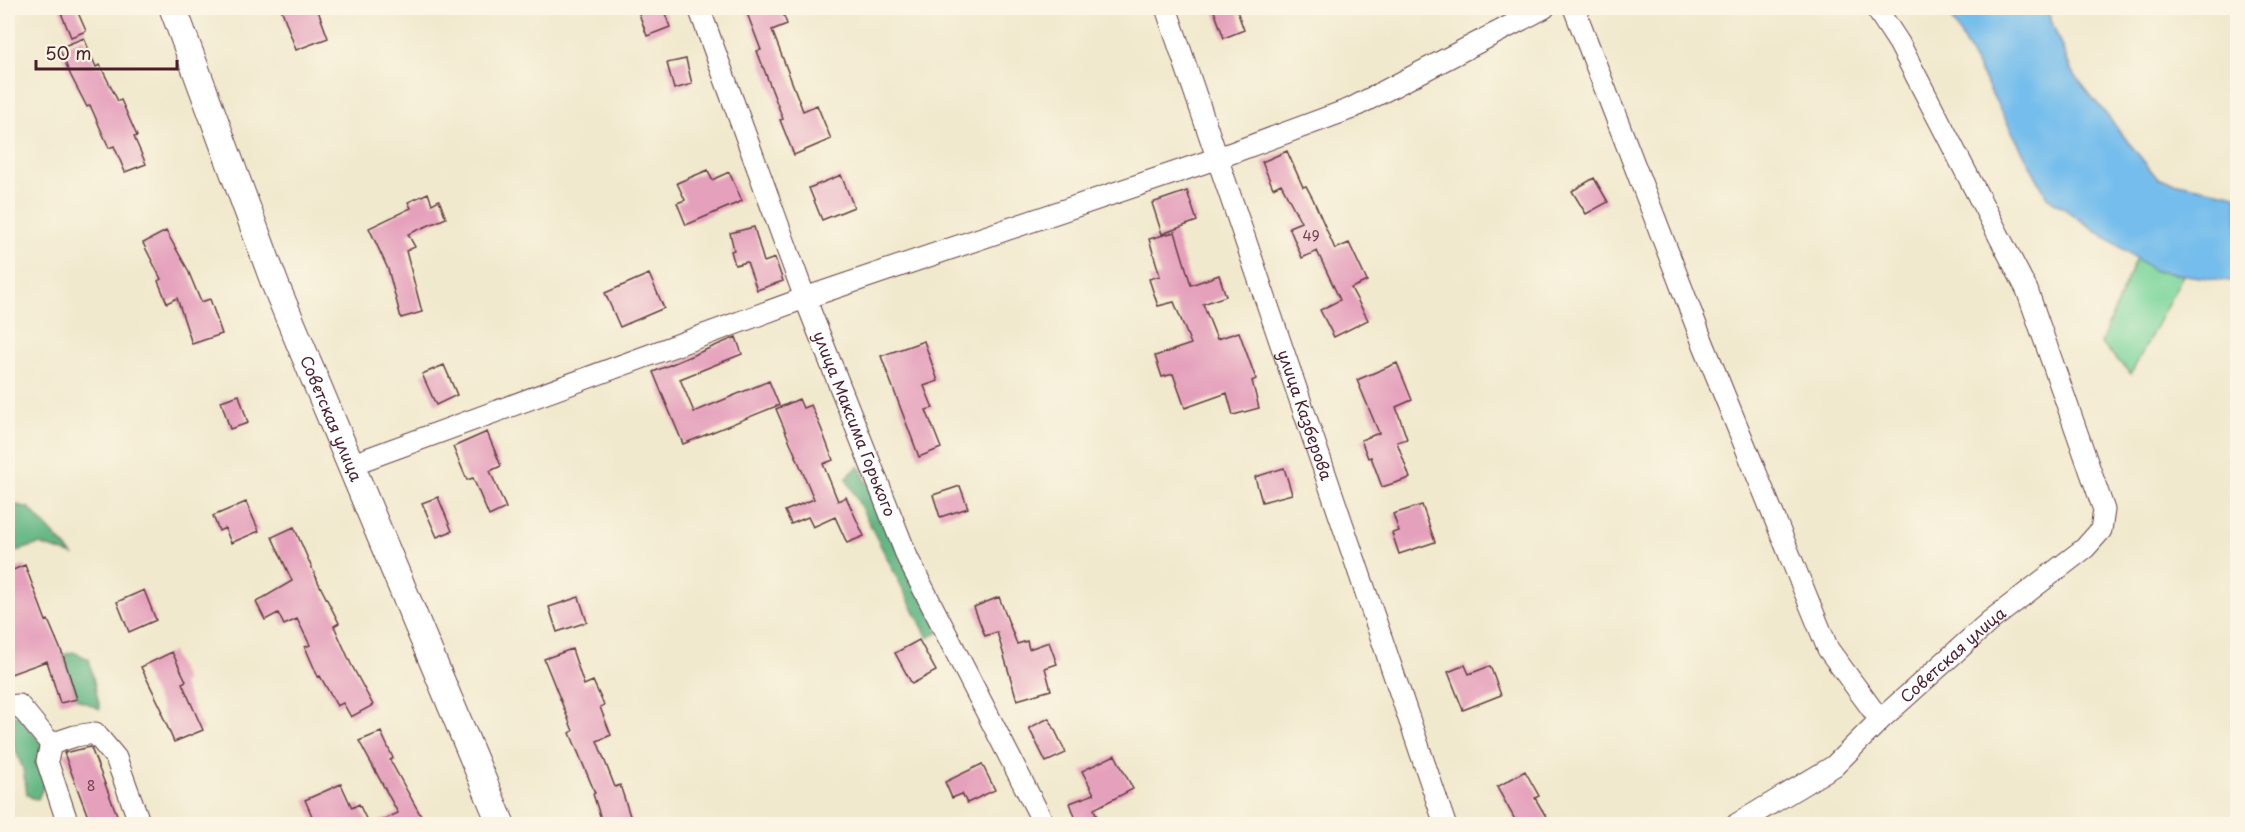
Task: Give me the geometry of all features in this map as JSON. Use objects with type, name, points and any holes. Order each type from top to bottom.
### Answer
[{"type":"street","name":"Советская улица","points":[[173,8],[275,284],[501,825]]},
{"type":"street","name":"улица Максима Горького","points":[[699,8],[805,298],[908,559],[1044,825]]},
{"type":"street","name":"улица Казберова","points":[[1166,8],[1445,825]]},
{"type":"street","points":[[351,465],[805,298],[1218,158],[1350,109],[1544,8]]},
{"type":"street","points":[[1574,8],[1701,339],[1828,649],[1880,720]]},
{"type":"street","name":"Советская улица","points":[[1737,825],[1834,766],[1880,720],[1990,621],[2085,548],[2102,530],[2104,510],[2027,290],[1899,43],[1876,8]]},
{"type":"street","points":[[8,706],[19,705],[49,753],[68,825]]},
{"type":"street","points":[[49,753],[75,736],[95,733],[116,758],[140,825]]},
{"type":"green space","points":[[2136,258],[2155,271],[2183,275],[2131,374],[2101,343]]},
{"type":"green space","points":[[859,466],[941,631],[928,638],[846,478]]},
{"type":"green space","points":[[8,503],[29,508],[73,555],[39,544],[8,554]]},
{"type":"green space","points":[[73,652],[89,659],[100,709],[77,699],[63,655]]},
{"type":"green space","points":[[8,714],[20,716],[43,746],[45,783],[38,799],[27,794],[23,769],[8,730]]},
{"type":"water","points":[[1946,8],[2046,8],[2072,72],[2158,179],[2237,195],[2237,282],[2155,271],[2047,197]]},
{"type":"building","points":[[59,8],[76,8],[86,31],[71,37]]},
{"type":"building","points":[[281,8],[317,8],[328,38],[296,50]]},
{"type":"building","points":[[637,8],[663,8],[670,27],[647,36]]},
{"type":"building","points":[[745,8],[781,8],[787,24],[772,30],[803,111],[817,105],[831,139],[794,155],[757,51],[761,50]]},
{"type":"building","points":[[1213,8],[1236,8],[1244,30],[1224,38]]},
{"type":"building","points":[[84,38],[96,67],[100,65],[118,101],[121,100],[137,136],[134,137],[146,164],[125,172],[114,146],[109,148],[90,105],[87,107],[71,76],[59,48]]},
{"type":"building","points":[[686,59],[692,84],[674,89],[667,63]]},
{"type":"building","points":[[1287,151],[1303,187],[1306,186],[1313,199],[1335,249],[1349,243],[1367,281],[1351,288],[1368,320],[1334,337],[1320,310],[1340,300],[1317,251],[1302,258],[1289,227],[1301,222],[1281,184],[1273,188],[1262,162]]},
{"type":"building","points":[[708,170],[712,180],[729,172],[742,201],[686,225],[677,203],[685,200],[677,183]]},
{"type":"building","points":[[841,175],[854,207],[822,220],[809,188]]},
{"type":"building","points":[[1594,178],[1608,202],[1586,214],[1572,191]]},
{"type":"building","points":[[1187,191],[1197,221],[1162,234],[1152,203]]},
{"type":"building","points":[[428,193],[432,204],[439,200],[446,218],[408,234],[415,247],[406,251],[422,312],[401,318],[388,269],[369,228],[411,208],[408,202]]},
{"type":"building","points":[[754,227],[764,262],[775,258],[783,281],[757,290],[747,262],[735,265],[730,233]]},
{"type":"building","points":[[166,231],[187,268],[201,302],[210,299],[222,334],[192,344],[177,298],[167,303],[158,281],[161,279],[143,243]]},
{"type":"building","points":[[1175,232],[1191,285],[1219,275],[1226,296],[1203,304],[1217,339],[1239,332],[1256,379],[1252,381],[1259,408],[1233,415],[1227,393],[1185,408],[1173,374],[1162,377],[1155,356],[1191,344],[1174,302],[1158,306],[1149,279],[1160,276],[1149,239]]},
{"type":"building","points":[[649,274],[664,308],[620,327],[605,293]]},
{"type":"building","points":[[736,337],[742,354],[680,379],[694,412],[769,381],[779,405],[683,444],[653,372]]},
{"type":"building","points":[[924,341],[938,381],[924,386],[933,408],[926,410],[941,448],[919,457],[881,356]]},
{"type":"building","points":[[1397,363],[1412,400],[1396,407],[1407,439],[1397,442],[1410,478],[1382,487],[1371,457],[1368,458],[1361,440],[1379,433],[1357,380]]},
{"type":"building","points":[[444,365],[457,395],[436,405],[422,374]]},
{"type":"building","points":[[239,395],[248,423],[230,429],[221,401]]},
{"type":"building","points":[[799,399],[803,408],[811,405],[821,428],[833,460],[823,464],[838,501],[846,497],[864,536],[847,543],[835,517],[813,527],[808,517],[791,524],[785,511],[814,499],[776,409]]},
{"type":"building","points":[[487,432],[501,466],[490,471],[506,508],[489,516],[473,478],[467,480],[453,447]]},
{"type":"building","points":[[1284,468],[1292,494],[1262,502],[1255,477]]},
{"type":"building","points":[[960,486],[968,508],[940,517],[933,495]]},
{"type":"building","points":[[438,497],[452,531],[437,537],[422,503]]},
{"type":"building","points":[[246,502],[259,531],[231,543],[225,528],[219,531],[213,516]]},
{"type":"building","points":[[1422,505],[1435,542],[1399,554],[1392,533],[1399,531],[1393,514]]},
{"type":"building","points":[[294,527],[339,623],[334,626],[373,705],[351,717],[343,703],[337,706],[320,676],[318,677],[305,647],[310,645],[297,619],[284,625],[278,613],[265,620],[256,602],[292,581],[272,537]]},
{"type":"building","points":[[25,565],[46,621],[48,620],[63,655],[77,699],[60,703],[47,661],[8,675],[8,572]]},
{"type":"building","points":[[144,590],[156,620],[129,632],[117,602]]},
{"type":"building","points":[[579,597],[587,622],[557,632],[549,607]]},
{"type":"building","points":[[999,597],[1017,644],[1027,641],[1029,649],[1049,642],[1057,664],[1045,668],[1051,690],[1017,700],[997,632],[985,636],[974,607]]},
{"type":"building","points":[[919,640],[936,671],[912,684],[895,653]]},
{"type":"building","points":[[572,649],[584,685],[593,681],[604,705],[600,707],[611,735],[597,741],[615,787],[620,785],[633,825],[603,825],[593,794],[595,793],[570,733],[573,731],[544,659]]},
{"type":"building","points":[[172,652],[186,681],[182,683],[203,730],[174,742],[161,712],[163,712],[141,667]]},
{"type":"building","points":[[1465,665],[1469,674],[1490,666],[1501,695],[1463,710],[1448,672]]},
{"type":"building","points":[[1049,718],[1066,753],[1046,762],[1029,728]]},
{"type":"building","points":[[381,732],[393,758],[390,760],[426,825],[372,825],[398,813],[359,741]]},
{"type":"building","points":[[90,747],[121,825],[91,825],[64,753]]},
{"type":"building","points":[[1115,755],[1133,789],[1094,809],[1100,825],[1078,825],[1070,803],[1094,794],[1082,771]]},
{"type":"building","points":[[982,764],[995,790],[967,803],[962,794],[952,798],[945,782]]},
{"type":"building","points":[[1525,771],[1539,796],[1535,798],[1551,825],[1518,825],[1497,787]]},
{"type":"building","points":[[341,784],[352,808],[359,804],[369,825],[316,825],[305,800]]}]
